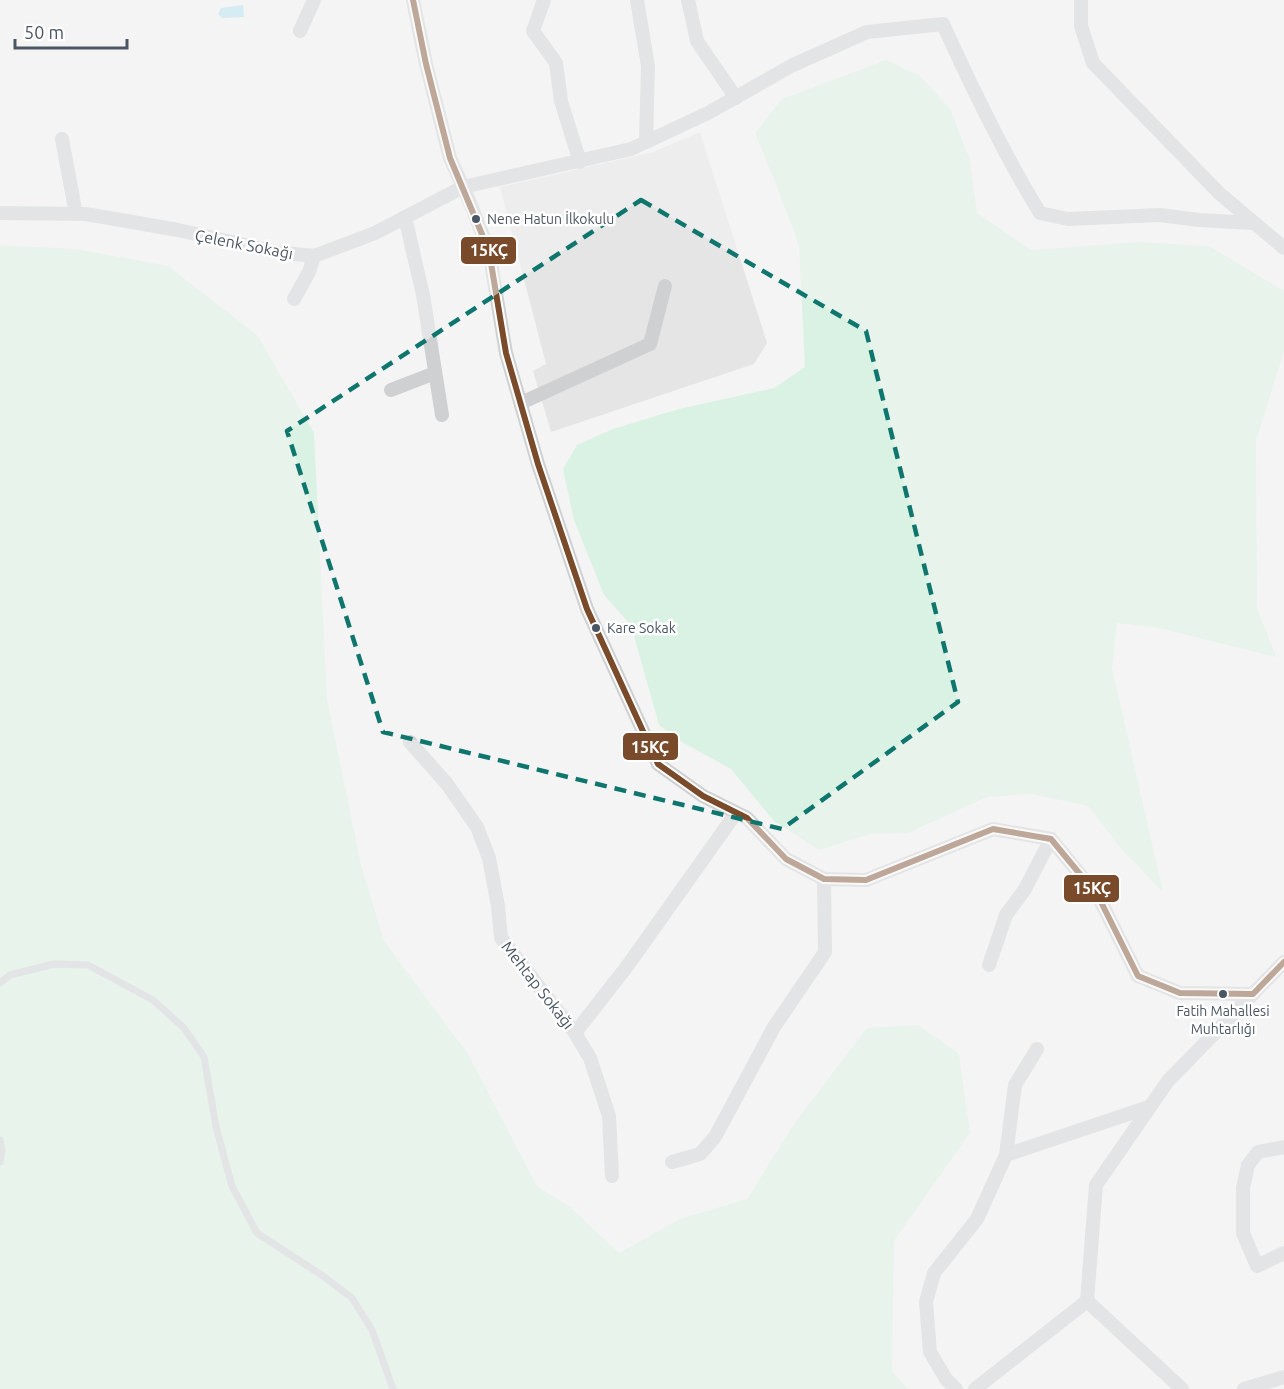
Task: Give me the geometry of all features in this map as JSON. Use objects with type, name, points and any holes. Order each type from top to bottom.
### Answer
[{"type":"street","points":[[300,31],[314,0]]},
{"type":"street","points":[[413,0],[426,64],[450,158],[489,251],[506,353],[538,464],[587,609],[658,764],[703,796],[747,818],[786,859],[824,879],[866,879],[993,828],[1051,839],[1098,896],[1138,976],[1180,993],[1253,994]]},
{"type":"street","points":[[544,0],[533,31],[556,63],[561,101],[580,162]]},
{"type":"street","points":[[637,0],[648,66],[646,142]]},
{"type":"street","points":[[688,0],[698,41],[736,98]]},
{"type":"street","points":[[1081,0],[1081,26],[1093,63],[1219,194],[1284,249]]},
{"type":"street","name":"Çelenk Sokağı","points":[[4,209],[76,214],[178,230],[276,252],[314,256],[375,233],[463,187],[631,149],[708,113],[793,65],[867,32],[943,24],[1017,175],[1040,213],[1068,219],[1160,215],[1253,223]]},
{"type":"street","points":[[62,139],[76,214]]},
{"type":"street","points":[[405,217],[423,295],[442,415]]},
{"type":"street","points":[[294,299],[309,272],[314,256]]},
{"type":"street","points":[[520,403],[650,344],[665,286]]},
{"type":"street","points":[[391,390],[435,372]]},
{"type":"street","name":"Mehtap Sokağı","points":[[410,742],[447,784],[477,827],[489,858],[501,938],[575,1033],[590,1058],[609,1116],[612,1176]]},
{"type":"street","points":[[575,1033],[628,965],[736,813]]},
{"type":"street","points":[[989,965],[1006,915],[1025,889],[1051,839]]},
{"type":"street","points":[[672,1162],[700,1154],[715,1137],[774,1027],[825,951],[824,879]]},
{"type":"street","points":[[975,1389],[1024,1348],[1087,1301],[1096,1185],[1168,1081],[1284,962]]},
{"type":"street","points":[[956,1389],[946,1379],[930,1352],[926,1302],[934,1273],[976,1219],[1006,1155],[1015,1085],[1037,1049]]},
{"type":"street","points":[[1006,1155],[1149,1107]]},
{"type":"street","points":[[1284,1147],[1258,1152],[1248,1165],[1243,1188],[1243,1233],[1257,1266],[1284,1253]]},
{"type":"street","points":[[1087,1301],[1182,1389]]},
{"type":"street","points":[[1244,1389],[1284,1377]]},
{"type":"lane","points":[[0,983],[10,975],[54,964],[88,965],[153,1000],[184,1028],[204,1058],[216,1127],[232,1186],[257,1233],[324,1276],[352,1298],[372,1330],[393,1389]]},
{"type":"lane","points":[[0,1140],[2,1150],[0,1162]]},
{"type":"highlighted area","points":[[641,200],[866,331],[958,702],[782,829],[383,732],[287,431]]},
{"type":"shaded area","points":[[700,132],[767,343],[754,364],[551,432],[533,371],[546,364],[500,187],[653,152]]},
{"type":"green space","points":[[886,60],[920,76],[950,109],[970,161],[977,213],[1031,250],[1139,242],[1209,246],[1284,291],[1284,351],[1256,441],[1257,608],[1276,657],[1158,628],[1117,623],[1112,668],[1163,892],[1125,853],[1088,806],[1032,794],[987,797],[908,833],[870,834],[819,850],[774,821],[731,769],[682,742],[659,725],[631,625],[604,595],[574,520],[563,469],[577,445],[613,429],[679,409],[774,388],[805,367],[799,245],[755,133],[782,99]]},
{"type":"green space","points":[[0,245],[76,249],[168,266],[258,336],[314,433],[327,699],[361,865],[384,941],[468,1054],[537,1186],[570,1207],[619,1253],[680,1219],[747,1199],[796,1121],[867,1028],[918,1025],[959,1054],[970,1133],[894,1241],[892,1371],[908,1389],[0,1389]]},
{"type":"water","points":[[243,5],[244,17],[222,18],[218,14],[221,8]]},
{"type":"transit line","name":"15KÇ","points":[[413,0],[426,64],[450,158],[489,251],[506,353],[538,464],[587,609],[658,764],[703,796],[747,818],[786,859],[824,879],[866,880],[993,829],[1051,839],[1098,896],[1138,976],[1180,993],[1253,994],[1284,962]]},
{"type":"place","name":"Nene Hatun İlkokulu","points":[[476,219]]},
{"type":"place","name":"Kare Sokak","points":[[596,628]]},
{"type":"place","name":"Fatih Mahallesi Muhtarlığı","points":[[1223,994]]}]
